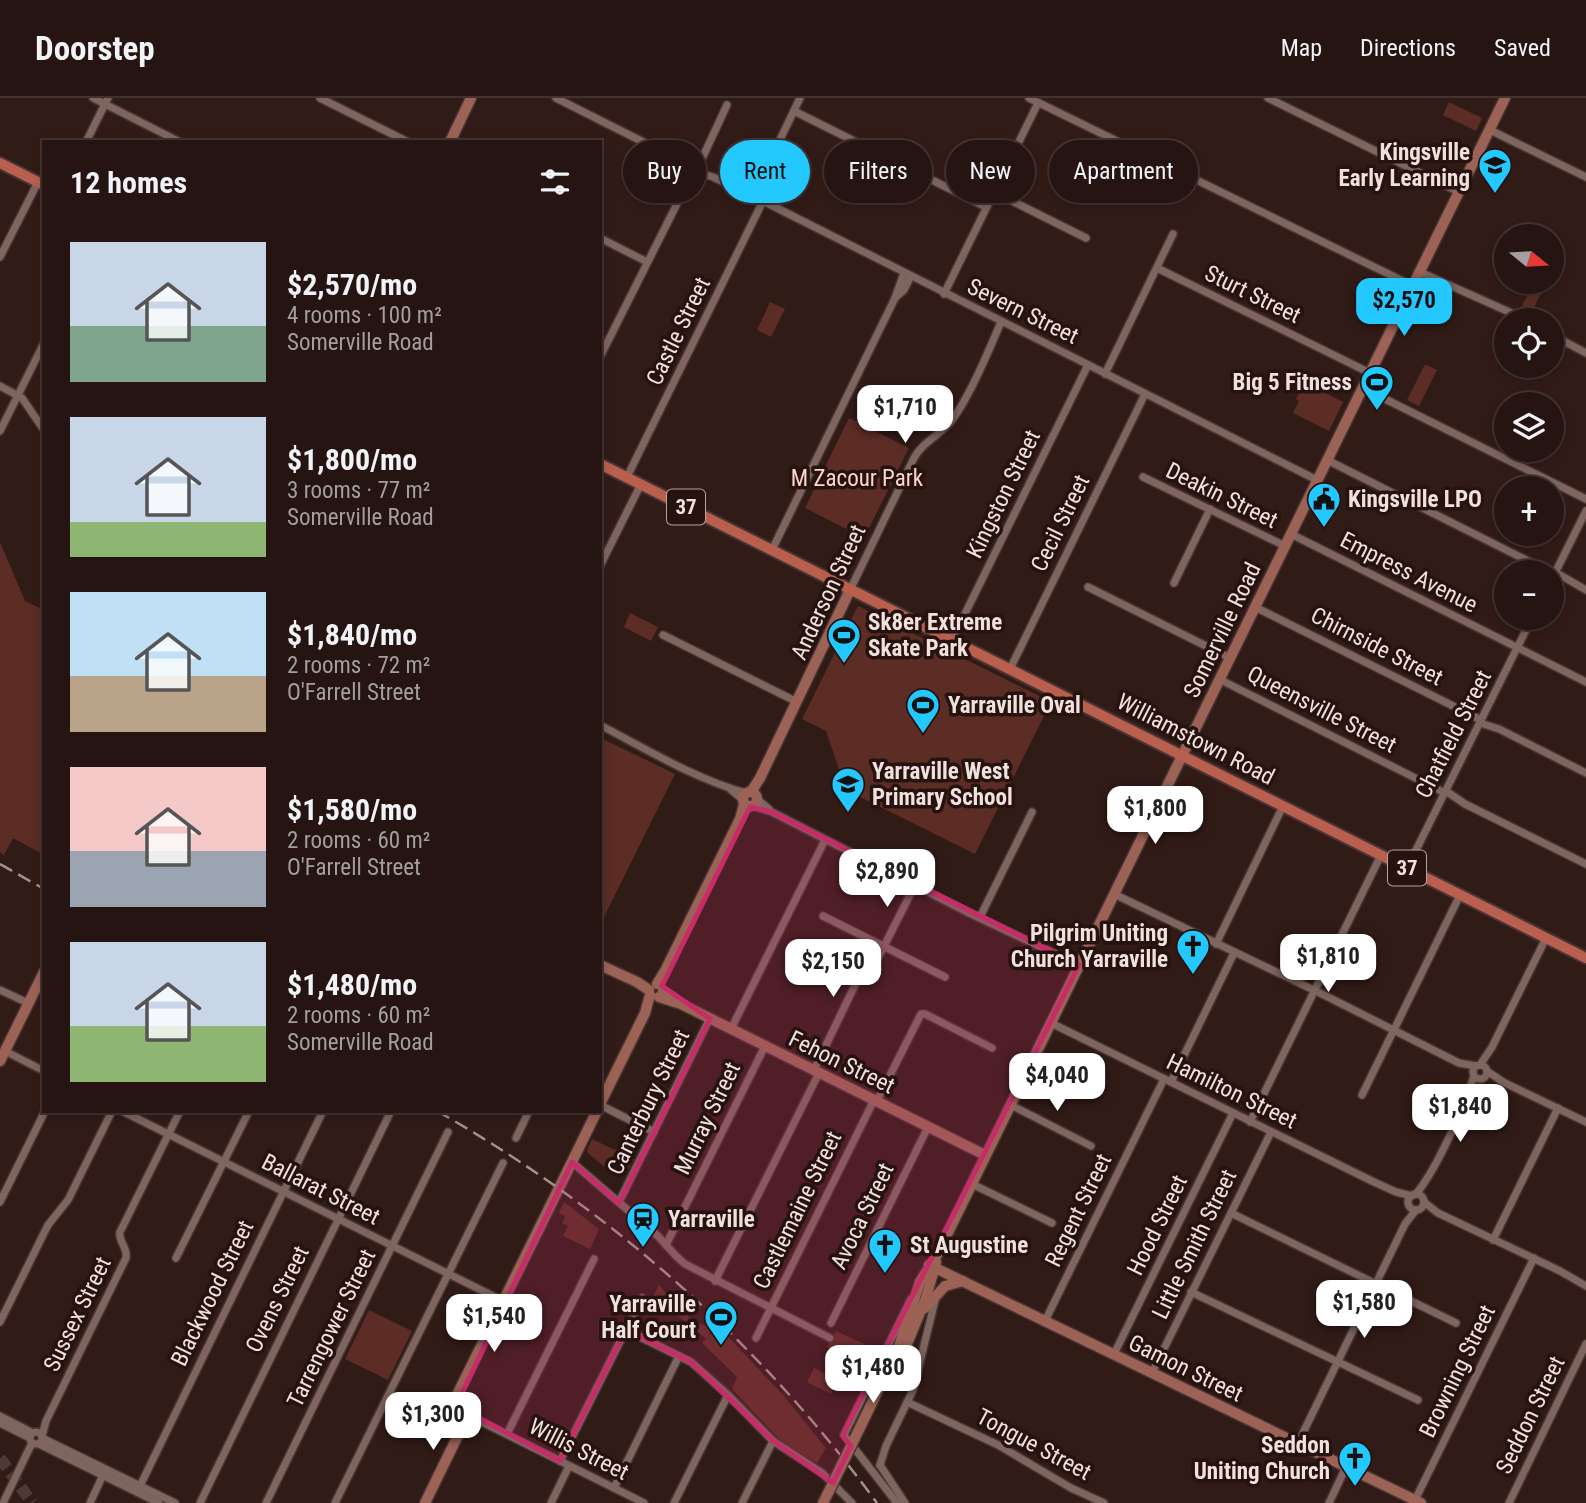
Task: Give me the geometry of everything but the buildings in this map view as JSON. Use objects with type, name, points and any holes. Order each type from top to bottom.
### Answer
[{"type":"main road","points":[[0,163],[41,184]]},
{"type":"main road","name":"Williamstown Road","points":[[602,465],[1586,958]]},
{"type":"street","points":[[93,98],[106,101],[176,140]]},
{"type":"street","points":[[320,98],[404,140]]},
{"type":"street","points":[[451,140],[471,98]]},
{"type":"street","name":"Severn Street","points":[[556,98],[639,140]]},
{"type":"street","points":[[780,140],[800,98]]},
{"type":"street","points":[[1029,98],[1413,286]]},
{"type":"street","points":[[1268,98],[1459,192]]},
{"type":"street","name":"Somerville Road","points":[[855,1445],[906,1349],[937,1255],[1505,98]]},
{"type":"street","points":[[87,140],[106,101]]},
{"type":"street","points":[[1020,140],[1038,103]]},
{"type":"street","points":[[706,149],[727,105]]},
{"type":"street","points":[[794,111],[986,207]]},
{"type":"street","points":[[1490,130],[1586,177]]},
{"type":"street","points":[[0,257],[41,184]]},
{"type":"street","points":[[602,352],[676,203]]},
{"type":"street","name":"Castle Street","points":[[627,477],[762,203]]},
{"type":"street","name":"Severn Street","points":[[767,203],[1317,480]]},
{"type":"street","points":[[944,293],[988,203]]},
{"type":"street","points":[[1016,203],[1086,239]]},
{"type":"street","points":[[1105,374],[1173,234]]},
{"type":"street","points":[[602,239],[647,261]]},
{"type":"street","name":"Sturt Street","points":[[1157,268],[1370,373]]},
{"type":"street","points":[[1420,272],[1500,308]]},
{"type":"street","points":[[772,550],[895,298],[904,290],[907,275]]},
{"type":"street","name":"Anderson Street","points":[[602,1101],[914,458],[924,443],[943,431],[957,414],[1001,322]]},
{"type":"street","points":[[1564,341],[1586,353]]},
{"type":"street","points":[[0,431],[42,347]]},
{"type":"street","name":"Kingston Street","points":[[952,640],[1088,365]]},
{"type":"street","points":[[0,386],[26,402],[42,427]]},
{"type":"street","points":[[1363,388],[1586,499]]},
{"type":"street","name":"Cecil Street","points":[[1010,669],[1145,394]]},
{"type":"street","points":[[1327,460],[1525,560]]},
{"type":"street","name":"Deakin Street","points":[[1143,477],[1285,547]]},
{"type":"street","points":[[602,562],[641,484]]},
{"type":"street","points":[[1174,583],[1210,509]]},
{"type":"street","points":[[1560,560],[1586,511]]},
{"type":"street","name":"Empress Avenue","points":[[1291,534],[1586,682]]},
{"type":"street","points":[[1564,579],[1586,590]]},
{"type":"street","points":[[1088,587],[1230,658]]},
{"type":"street","name":"Chirnside Street","points":[[1255,607],[1586,773]]},
{"type":"street","name":"Chatfield Street","points":[[1407,868],[1526,630]]},
{"type":"street","points":[[663,635],[797,702]]},
{"type":"street","name":"Queensville Street","points":[[1219,679],[1586,864]]},
{"type":"street","points":[[602,726],[1079,965]]},
{"type":"street","points":[[1216,944],[1283,806]]},
{"type":"street","points":[[981,917],[1032,812]]},
{"type":"street","points":[[731,1029],[825,840]]},
{"type":"street","points":[[1250,1122],[1381,855]]},
{"type":"street","points":[[715,1281],[857,981],[871,972],[915,885]]},
{"type":"street","points":[[1114,894],[1459,1063],[1586,1122]]},
{"type":"street","points":[[1362,1095],[1461,895]]},
{"type":"street","points":[[822,916],[945,977]]},
{"type":"street","points":[[1298,1443],[1546,938]]},
{"type":"street","name":"Regent Street","points":[[1045,1321],[1234,953]]},
{"type":"street","name":"Fehon Street","points":[[602,966],[985,1156]]},
{"type":"street","points":[[42,976],[2,1056],[42,1070]]},
{"type":"street","points":[[0,990],[28,1003]]},
{"type":"street","name":"Castlemaine Street","points":[[756,1338],[921,1014],[992,1048]]},
{"type":"street","name":"Canterbury Street","points":[[619,1202],[710,1018]]},
{"type":"street","name":"Hamilton Street","points":[[1051,1023],[1534,1258],[1586,1286]]},
{"type":"street","name":"Murray Street","points":[[666,1245],[765,1046]]},
{"type":"street","points":[[1011,1105],[1091,1146]]},
{"type":"street","points":[[602,1106],[654,1132]]},
{"type":"street","points":[[1493,1240],[1558,1108]]},
{"type":"street","points":[[0,1202],[43,1113]]},
{"type":"street","points":[[0,1322],[48,1225],[68,1200],[111,1113]]},
{"type":"street","name":"Ballarat Street","points":[[126,1113],[503,1301]]},
{"type":"street","name":"Sussex Street","points":[[3,1503],[127,1258],[120,1232],[179,1113]]},
{"type":"street","points":[[176,1258],[248,1113]]},
{"type":"street","name":"Blackwood Street","points":[[138,1489],[322,1113]]},
{"type":"street","name":"Ovens Street","points":[[200,1503],[390,1113]]},
{"type":"street","points":[[516,1138],[528,1113]]},
{"type":"street","points":[[425,1503],[464,1412],[455,1404],[455,1399],[596,1113]]},
{"type":"street","name":"Hood Street","points":[[1114,1354],[1233,1113]]},
{"type":"street","name":"Avoca Street","points":[[831,1323],[928,1126]]},
{"type":"street","name":"Tarrengower Street","points":[[266,1503],[448,1132]]},
{"type":"street","name":"Little Smith Street","points":[[1152,1373],[1271,1132]]},
{"type":"street","points":[[572,1162],[658,1236],[685,1264],[827,1337]]},
{"type":"street","points":[[335,1503],[503,1163]]},
{"type":"street","points":[[972,1184],[1052,1223]]},
{"type":"street","points":[[1231,1213],[1456,1323]]},
{"type":"street","points":[[507,1434],[594,1258]]},
{"type":"street","name":"Browning Street","points":[[1418,1502],[1534,1258]]},
{"type":"street","name":"Somerville Road","points":[[870,1468],[847,1441],[845,1432],[920,1282],[932,1266]]},
{"type":"street","name":"Gamon Street","points":[[932,1266],[1418,1502]]},
{"type":"street","points":[[919,1316],[945,1286],[964,1281]]},
{"type":"street","name":"Somerville Road","points":[[823,1503],[834,1496],[898,1349],[920,1282]]},
{"type":"street","points":[[1191,1292],[1418,1400]]},
{"type":"street","points":[[880,1465],[914,1387],[937,1295]]},
{"type":"street","points":[[560,1461],[642,1298]]},
{"type":"street","points":[[626,1330],[691,1362],[773,1441],[818,1470],[834,1496],[850,1503]]},
{"type":"street","name":"Seddon Street","points":[[1509,1503],[1586,1344]]},
{"type":"street","points":[[614,1488],[679,1356]]},
{"type":"street","points":[[674,1503],[728,1395]]},
{"type":"street","name":"Tongue Street","points":[[907,1402],[998,1444],[1063,1483],[1104,1503]]},
{"type":"street","name":"Willis Street","points":[[464,1412],[644,1503]]},
{"type":"street","points":[[0,1416],[36,1439]]},
{"type":"street","points":[[0,1423],[105,1472],[159,1503]]},
{"type":"street","points":[[742,1503],[773,1441]]},
{"type":"street","points":[[880,1465],[876,1464],[870,1468],[897,1503]]},
{"type":"street","points":[[880,1465],[905,1503]]},
{"type":"street","points":[[551,1503],[569,1466]]},
{"type":"street","points":[[1329,1503],[1346,1467]]},
{"type":"street","points":[[90,1503],[105,1472]]},
{"type":"street","points":[[138,1489],[175,1503]]},
{"type":"highlighted area","points":[[750,807],[772,812],[1079,965],[846,1428],[843,1436],[851,1446],[833,1483],[773,1441],[691,1362],[626,1330],[560,1461],[456,1406],[572,1162],[619,1203],[710,1019],[662,986]]},
{"type":"green space","points":[[1449,102],[1482,118],[1476,131],[1443,115]]},
{"type":"green space","points":[[1528,294],[1541,294],[1534,308],[1521,308]]},
{"type":"green space","points":[[770,302],[785,309],[771,337],[757,330]]},
{"type":"green space","points":[[1424,366],[1437,370],[1419,406],[1407,400]]},
{"type":"green space","points":[[1304,382],[1343,402],[1329,431],[1293,413]]},
{"type":"green space","name":"M Zacour Park","points":[[849,418],[909,448],[864,538],[805,508]]},
{"type":"green space","points":[[0,542],[25,601],[42,609],[42,854],[13,838],[4,855],[0,852]]},
{"type":"green space","points":[[858,606],[1051,702],[975,854],[846,790],[826,731],[802,719]]},
{"type":"green space","points":[[630,613],[658,627],[651,641],[624,627]]},
{"type":"green space","points":[[603,739],[675,774],[602,921]]},
{"type":"green space","points":[[592,1139],[634,1159],[628,1169],[617,1175],[613,1174],[588,1153]]},
{"type":"green space","points":[[564,1202],[599,1229],[590,1249],[563,1236],[568,1226],[562,1223],[565,1216],[559,1213]]},
{"type":"green space","points":[[659,1285],[679,1309],[694,1321],[711,1328],[708,1337],[718,1326],[783,1395],[826,1448],[817,1463],[783,1443],[732,1389],[737,1377],[702,1343],[706,1339],[656,1297],[651,1300]]},
{"type":"green space","points":[[369,1310],[412,1331],[388,1380],[345,1359]]},
{"type":"green space","points":[[836,1331],[877,1350],[868,1368],[827,1347]]},
{"type":"green space","points":[[814,1368],[838,1380],[831,1394],[807,1382]]},
{"type":"tunnel","points":[[0,1458],[32,1503]]},
{"type":"railway","points":[[0,864],[42,888]]},
{"type":"railway","points":[[440,1113],[501,1149],[562,1191],[678,1283],[732,1334],[783,1388],[877,1503]]},
{"type":"place","name":"Kingsville Early Learning","points":[[1495,195]]},
{"type":"place","name":"Big 5 Fitness","points":[[1377,412]]},
{"type":"place","name":"Kingsville LPO","points":[[1324,529]]},
{"type":"place","name":"Sk8er Extreme Skate Park","points":[[844,665]]},
{"type":"place","name":"Yarraville Oval","points":[[923,735]]},
{"type":"place","name":"Yarraville West Primary School","points":[[848,814]]},
{"type":"place","name":"Pilgrim Uniting Church Yarraville","points":[[1193,976]]},
{"type":"place","name":"Yarraville","points":[[643,1249]]},
{"type":"place","name":"St Augustine","points":[[885,1275]]},
{"type":"place","name":"Yarraville Half Court","points":[[721,1347]]},
{"type":"place","name":"Seddon Uniting Church","points":[[1355,1488]]}]
